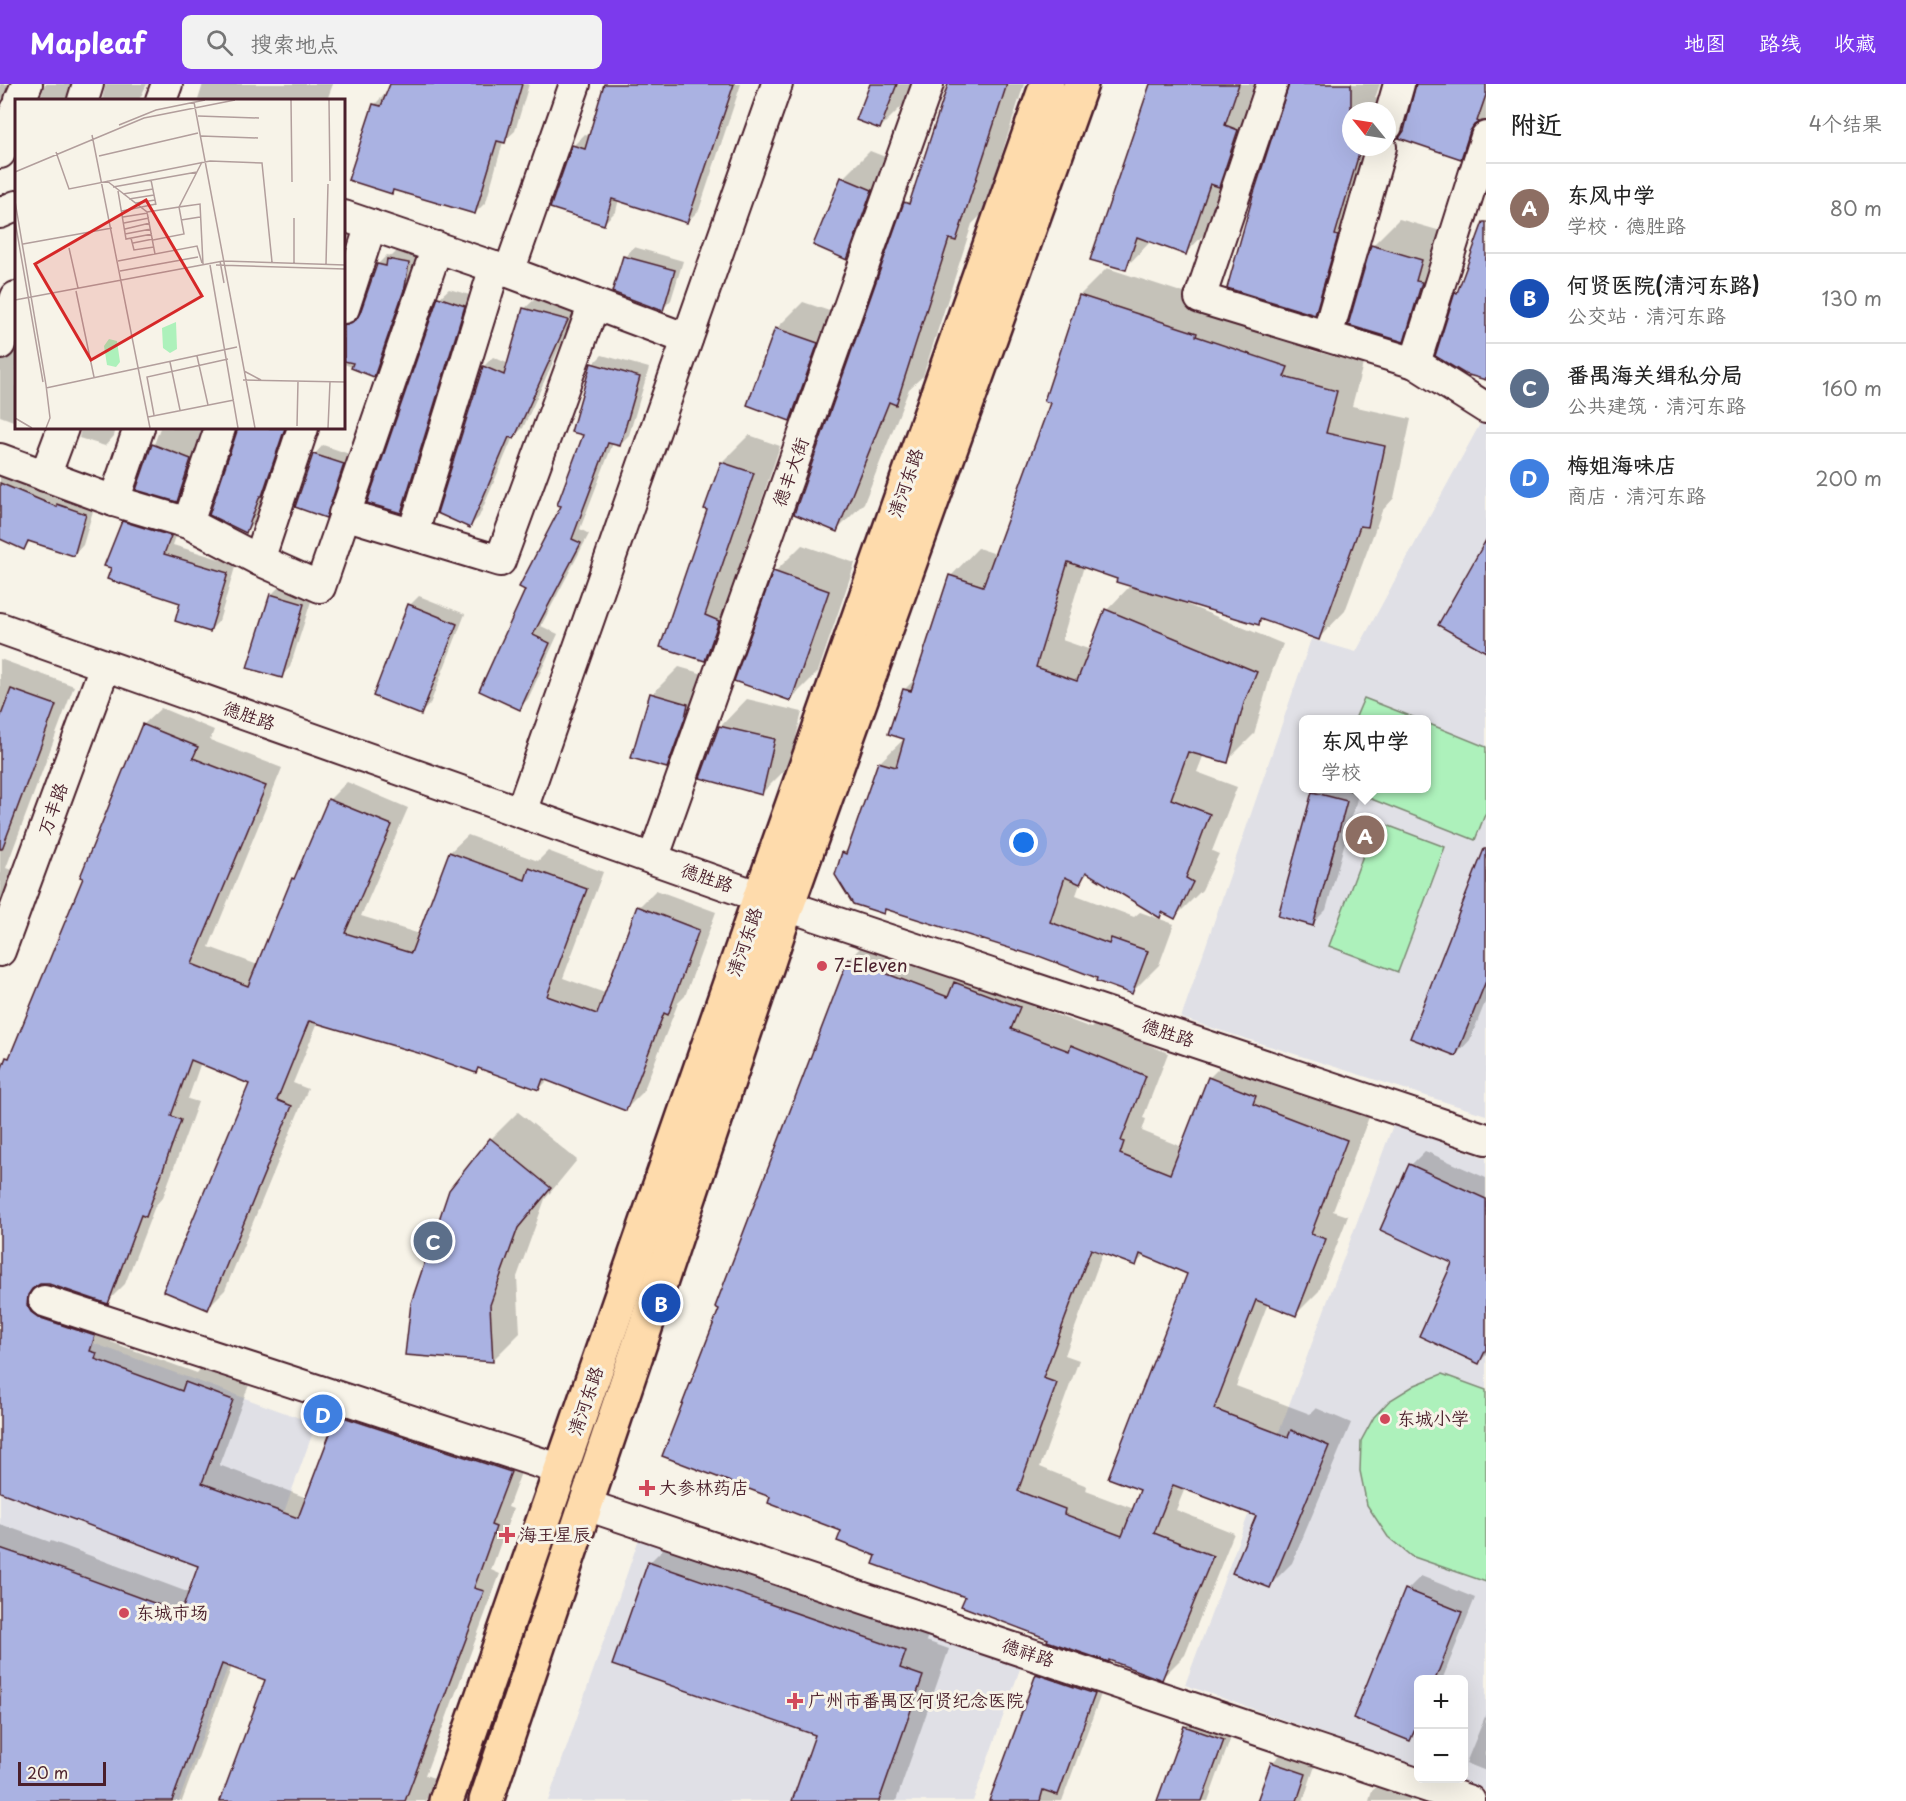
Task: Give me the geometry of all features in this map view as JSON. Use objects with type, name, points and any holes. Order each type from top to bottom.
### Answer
[{"type":"main road","name":"清河东路","points":[[486,1801],[586,1505],[774,902],[1047,84]]},
{"type":"main road","name":"清河东路","points":[[446,1801],[562,1470],[1081,84]]},
{"type":"street","points":[[20,99],[27,84]]},
{"type":"street","points":[[83,99],[88,84]]},
{"type":"street","points":[[161,99],[167,84]]},
{"type":"street","points":[[413,533],[502,269],[575,84]]},
{"type":"street","points":[[521,812],[777,84]]},
{"type":"street","name":"德丰大街","points":[[653,860],[928,84]]},
{"type":"street","points":[[1272,84],[1200,298],[1415,363],[1486,408]]},
{"type":"street","points":[[1394,102],[1399,84]]},
{"type":"street","points":[[0,153],[15,113]]},
{"type":"street","points":[[1415,363],[1486,137]]},
{"type":"street","points":[[1326,336],[1378,156]]},
{"type":"street","points":[[0,213],[15,206]]},
{"type":"street","points":[[345,216],[502,269],[687,339]]},
{"type":"street","points":[[345,305],[371,225]]},
{"type":"street","points":[[0,459],[114,501],[188,524],[259,560],[320,587],[437,247]]},
{"type":"street","points":[[0,344],[15,300]]},
{"type":"street","points":[[344,514],[501,561],[594,304]]},
{"type":"street","points":[[45,476],[63,429]]},
{"type":"street","points":[[114,501],[139,429]]},
{"type":"street","points":[[188,524],[220,429]]},
{"type":"street","points":[[259,560],[303,429]]},
{"type":"street","name":"德胜路","points":[[0,628],[774,902],[1486,1139]]},
{"type":"street","name":"万丰路","points":[[0,951],[105,666]]},
{"type":"street","points":[[44,1301],[562,1470]]},
{"type":"street","name":"德祥路","points":[[586,1505],[1470,1801]]},
{"type":"shaded area","points":[[1481,422],[1486,424],[1486,1115],[1181,1018],[1311,639],[1356,652]]},
{"type":"shaded area","name":"东城小学","points":[[1393,1125],[1486,1158],[1486,1791],[1463,1783],[1468,1783],[1468,1675],[1414,1675],[1414,1766],[1185,1685]]},
{"type":"shaded area","name":"东城市场","points":[[35,1322],[316,1424],[179,1801],[0,1801],[0,1419]]},
{"type":"shaded area","name":"广州市番禺区何贤纪念医院","points":[[641,1533],[1021,1666],[973,1801],[548,1801]]},
{"type":"green space","points":[[1364,698],[1408,715],[1357,715]]},
{"type":"green space","points":[[1431,725],[1486,747],[1486,812],[1475,840],[1356,793],[1431,793]]},
{"type":"green space","points":[[1376,821],[1445,847],[1398,972],[1329,946]]},
{"type":"green space","points":[[1442,1374],[1486,1390],[1486,1582],[1411,1556],[1388,1537],[1367,1505],[1360,1471],[1361,1441],[1374,1417],[1389,1401],[1415,1385]]},
{"type":"building","points":[[390,84],[522,84],[505,143],[497,141],[475,214],[393,190],[392,194],[348,180],[373,104],[381,106]]},
{"type":"building","points":[[604,84],[734,84],[687,223],[612,199],[604,225],[550,208],[572,145],[585,149]]},
{"type":"building","points":[[870,84],[897,84],[880,129],[856,120]]},
{"type":"building","points":[[948,84],[1007,84],[956,241],[949,239],[896,405],[889,402],[837,532],[794,514],[904,202],[909,204]]},
{"type":"building","points":[[1150,84],[1239,84],[1225,125],[1238,130],[1219,187],[1210,184],[1186,255],[1137,237],[1126,270],[1090,260]]},
{"type":"building","points":[[1289,84],[1351,84],[1351,102],[1342,102],[1342,156],[1358,156],[1315,315],[1227,288],[1252,199]]},
{"type":"building","points":[[1416,84],[1486,84],[1486,95],[1477,121],[1479,122],[1470,131],[1461,159],[1399,138],[1404,131]]},
{"type":"building","points":[[841,177],[872,190],[847,260],[813,245]]},
{"type":"building","points":[[1483,222],[1486,222],[1486,380],[1465,374],[1435,356],[1455,292],[1457,293]]},
{"type":"building","points":[[1371,245],[1422,260],[1416,281],[1422,282],[1404,342],[1348,325]]},
{"type":"building","points":[[623,256],[675,270],[663,311],[612,292]]},
{"type":"building","points":[[387,259],[409,263],[405,287],[374,377],[351,368],[353,363],[345,361],[345,325],[356,320],[360,313],[377,264],[386,266]]},
{"type":"building","points":[[1079,295],[1197,333],[1196,336],[1288,367],[1284,377],[1337,391],[1326,433],[1385,446],[1368,527],[1360,526],[1319,640],[1260,619],[1259,625],[1116,582],[1117,579],[1068,562],[1036,667],[1077,681],[1105,609],[1257,672],[1244,703],[1228,763],[1188,752],[1171,799],[1210,814],[1186,878],[1193,882],[1175,919],[1162,912],[1160,918],[1086,872],[1080,884],[1065,877],[1050,922],[1109,944],[1111,938],[1148,951],[1132,994],[1039,956],[885,909],[884,914],[853,904],[835,875],[842,852],[846,854],[878,762],[896,767],[904,739],[888,734],[903,689],[911,691],[949,575],[983,586],[1050,403],[1044,401]]},
{"type":"building","points":[[438,297],[465,306],[401,513],[367,503]]},
{"type":"building","points":[[523,308],[568,320],[514,439],[509,437],[470,528],[437,513],[483,366],[504,375]]},
{"type":"building","points":[[775,328],[818,343],[790,421],[747,405]]},
{"type":"building","points":[[591,363],[640,377],[620,446],[608,443],[572,539],[581,543],[533,635],[550,643],[520,710],[479,691],[525,590],[519,587],[561,506],[557,505],[583,435],[571,432]]},
{"type":"building","points":[[238,429],[285,429],[262,496],[260,496],[246,533],[209,515]]},
{"type":"building","points":[[152,444],[191,459],[177,502],[136,490]]},
{"type":"building","points":[[313,454],[344,464],[326,518],[295,507]]},
{"type":"building","points":[[721,462],[754,473],[705,615],[719,621],[705,661],[660,647]]},
{"type":"building","points":[[0,483],[57,507],[57,504],[86,514],[74,556],[28,541],[24,550],[0,539]]},
{"type":"building","points":[[122,521],[171,536],[164,554],[228,573],[210,632],[175,621],[180,603],[107,579],[111,568],[104,566]]},
{"type":"building","points":[[1486,540],[1486,652],[1438,625]]},
{"type":"building","points":[[773,571],[829,591],[791,701],[734,681]]},
{"type":"building","points":[[270,594],[304,604],[282,678],[247,668]]},
{"type":"building","points":[[408,604],[457,624],[421,715],[373,696]]},
{"type":"building","points":[[11,689],[56,705],[2,849],[0,849],[0,718]]},
{"type":"building","points":[[650,693],[688,704],[667,768],[631,758]]},
{"type":"building","points":[[142,724],[198,747],[193,758],[266,786],[192,964],[248,986],[292,878],[294,879],[328,799],[392,825],[345,933],[411,953],[449,852],[525,880],[529,868],[587,889],[547,996],[597,1014],[637,906],[699,930],[668,1015],[664,1013],[626,1111],[543,1079],[539,1090],[478,1068],[476,1073],[425,1055],[309,1021],[277,1100],[292,1106],[208,1310],[163,1291],[249,1084],[191,1060],[171,1116],[181,1120],[146,1217],[141,1215],[108,1304],[49,1284],[40,1284],[28,1295],[27,1305],[38,1317],[95,1336],[90,1351],[97,1353],[95,1359],[182,1391],[185,1382],[233,1400],[202,1483],[298,1518],[337,1415],[511,1472],[491,1525],[496,1527],[474,1588],[484,1591],[405,1801],[220,1801],[265,1680],[222,1664],[172,1801],[0,1801],[0,1548],[181,1613],[198,1566],[0,1492],[0,1073],[6,1057],[9,1058],[83,878],[80,877]]},
{"type":"building","points":[[719,726],[775,739],[762,795],[700,778]]},
{"type":"building","points":[[1312,793],[1347,801],[1313,926],[1278,916]]},
{"type":"building","points":[[1484,849],[1486,849],[1486,981],[1456,1056],[1410,1038]]},
{"type":"building","points":[[848,959],[948,997],[954,982],[1020,1007],[1011,1029],[1069,1051],[1071,1045],[1146,1076],[1121,1141],[1124,1142],[1120,1154],[1170,1174],[1208,1077],[1256,1096],[1253,1104],[1347,1140],[1311,1234],[1326,1239],[1296,1316],[1256,1300],[1214,1409],[1288,1437],[1291,1430],[1329,1446],[1270,1588],[1232,1573],[1256,1516],[1173,1485],[1154,1533],[1213,1556],[1162,1680],[1109,1660],[1109,1662],[1047,1641],[1048,1639],[961,1606],[965,1597],[873,1564],[876,1556],[837,1541],[841,1531],[768,1503],[770,1497],[662,1456],[719,1309],[715,1307]],"holes":[[[1091,1249],[1136,1266],[1140,1254],[1187,1274],[1108,1478],[1140,1490],[1122,1536],[1064,1514],[1065,1509],[1018,1491],[1057,1383],[1043,1378]]]},
{"type":"building","points":[[490,1138],[551,1188],[518,1228],[490,1305],[493,1362],[405,1355],[411,1303],[449,1190]]},
{"type":"building","points":[[1409,1164],[1486,1199],[1486,1349],[1479,1364],[1419,1336],[1452,1263],[1380,1230]]},
{"type":"building","points":[[648,1562],[906,1651],[900,1668],[923,1676],[879,1801],[792,1801],[815,1735],[612,1665]]},
{"type":"building","points":[[1405,1589],[1462,1612],[1437,1675],[1414,1675],[1414,1732],[1410,1741],[1353,1718]]},
{"type":"building","points":[[1036,1674],[1095,1694],[1058,1795],[1043,1790],[1040,1801],[989,1801]]},
{"type":"building","points":[[1184,1726],[1224,1740],[1202,1801],[1157,1801]]},
{"type":"building","points":[[1271,1762],[1306,1774],[1297,1801],[1257,1801]]},
{"type":"place","name":"东风中学","points":[[1365,835]]},
{"type":"place","name":"7-Eleven","points":[[822,966]]},
{"type":"place","name":"番禺海关缉私分局","points":[[433,1241]]},
{"type":"place","name":"何贤医院(清河东路)","points":[[661,1303]]},
{"type":"place","name":"梅姐海味店","points":[[323,1414]]},
{"type":"place","name":"东城小学","points":[[1385,1419]]},
{"type":"place","name":"大参林药店","points":[[647,1488]]},
{"type":"place","name":"海王星辰","points":[[507,1535]]},
{"type":"place","name":"东城市场","points":[[124,1613]]},
{"type":"place","name":"广州市番禺区何贤纪念医院","points":[[795,1701]]}]
